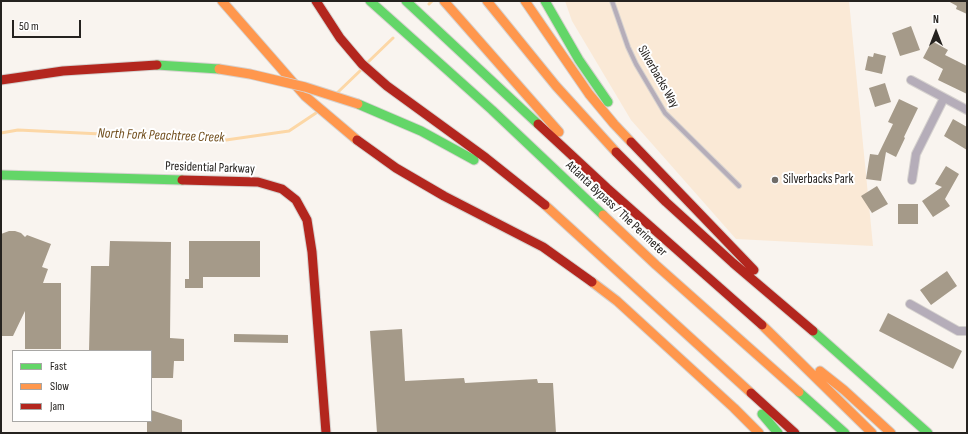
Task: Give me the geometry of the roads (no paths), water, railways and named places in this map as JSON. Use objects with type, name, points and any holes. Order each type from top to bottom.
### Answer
[{"type":"main road","points":[[222,1],[306,96],[334,121],[396,168],[444,196],[543,247],[579,271],[623,307],[734,408],[759,433]]},
{"type":"main road","points":[[316,1],[340,38],[366,67],[387,86],[486,158],[562,219],[795,433]]},
{"type":"main road","name":"Atlanta Bypass / The Perimeter","points":[[370,1],[492,110],[656,265],[845,433]]},
{"type":"main road","name":"Atlanta Bypass / The Perimeter","points":[[406,1],[607,188],[748,312],[872,433]]},
{"type":"main road","points":[[444,1],[607,188]]},
{"type":"main road","points":[[487,1],[556,86],[619,156],[666,202],[733,263],[813,331],[928,433]]},
{"type":"main road","points":[[525,1],[589,94],[614,124],[813,331]]},
{"type":"main road","points":[[545,1],[579,60],[600,91],[662,173]]},
{"type":"main road","points":[[1,80],[64,71],[159,64],[219,69],[250,74],[305,87],[358,104],[421,131],[465,155],[562,219]]},
{"type":"main road","name":"Presidential Parkway","points":[[1,175],[258,182],[282,189],[296,200],[307,220],[312,252],[326,433]]},
{"type":"main road","points":[[748,312],[844,390],[891,433]]},
{"type":"main road","points":[[722,367],[778,433]]},
{"type":"street","points":[[912,80],[967,110]]},
{"type":"street","points":[[912,180],[916,154],[944,98]]},
{"type":"street","points":[[910,304],[958,331],[967,331]]},
{"type":"lane","name":"Silverbacks Way","points":[[612,1],[628,47],[636,64],[665,113],[739,186]]},
{"type":"waterway","name":"North Fork Peachtree Creek","points":[[429,4],[432,1]]},
{"type":"waterway","name":"North Fork Peachtree Creek","points":[[367,63],[393,38]]},
{"type":"waterway","name":"North Fork Peachtree Creek","points":[[337,93],[362,69]]},
{"type":"waterway","name":"North Fork Peachtree Creek","points":[[1,133],[18,130],[226,140],[289,131],[316,113]]},
{"type":"place","name":"Silverbacks Park","points":[[775,180]]}]
